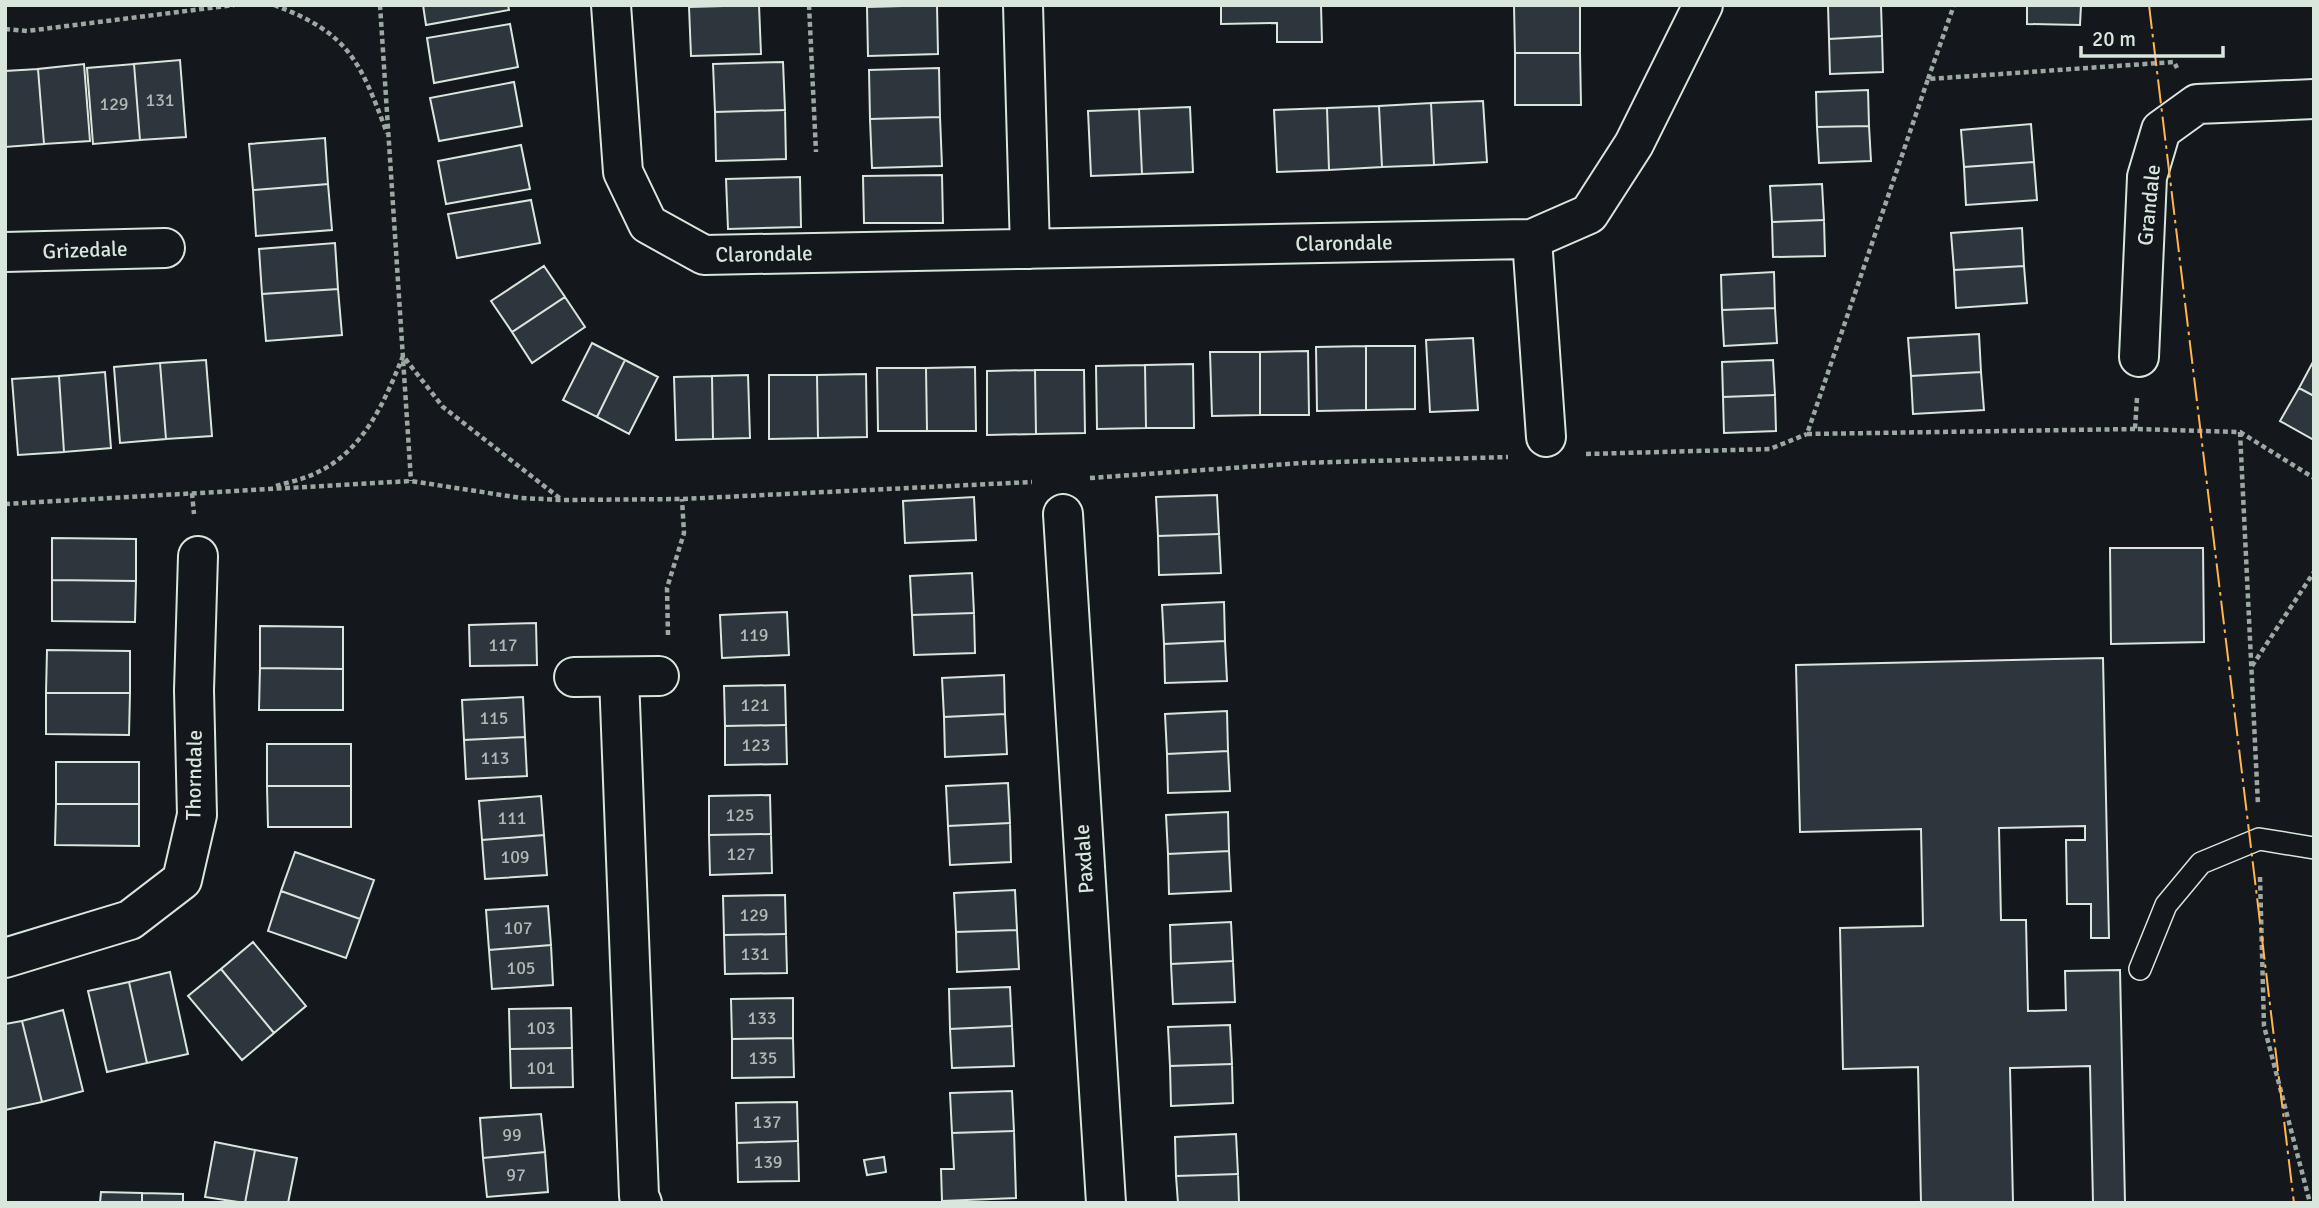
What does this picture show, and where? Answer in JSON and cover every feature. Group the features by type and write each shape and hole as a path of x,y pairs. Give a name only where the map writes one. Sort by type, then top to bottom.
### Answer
{"street":[{"name":"Clarondale","path":"611,5 623,172 648,224 704,256 1532,240 1589,214 1634,144 1703,5"},
{"path":"1023,5 1030,249"},
{"path":"2197,104 2314,99"},
{"name":"Grandale","path":"2139,358 2147,177 2161,130 2197,104"},
{"path":"1532,240 1548,449"},
{"name":"Grizedale","path":"5,253 164,248"},
{"name":"Paxdale","path":"1063,514 1106,1203"},
{"name":"Thorndale","path":"5,958 130,920 182,880 197,815 194,690 198,556"},
{"path":"574,677 659,676"},
{"path":"619,677 639,1196 642,1203"}],"lane":[{"path":"2140,969 2165,905 2201,863 2259,839 2314,848"}],"path":[{"path":"5,29 27,32 234,5"},
{"path":"274,5 312,19 347,49 367,80 389,137"},
{"path":"380,5 411,481"},
{"path":"809,5 816,152"},
{"path":"1807,434 1954,5"},
{"path":"1927,79 2174,62 2197,104"},
{"path":"268,489 317,473 349,452 384,402 403,356"},
{"path":"403,356 443,407 496,452 563,500"},
{"path":"2135,429 2139,358"},
{"path":"1088,478 1548,449 1770,449 1807,434 2135,429 2240,432 2314,478"},
{"path":"2240,432 2259,839 2264,1026 2310,1203"},
{"path":"5,504 411,481 520,498 563,500 682,499 1034,482"},
{"path":"659,676 669,653 667,588 684,533 682,499"},
{"path":"2251,667 2314,572"}],"building":[{"path":"423,5 508,5 509,10 426,25"},
{"path":"759,5 761,54 691,56 689,7"},
{"path":"937,5 938,54 868,56 867,7"},
{"path":"1221,5 1321,5 1322,42 1277,42 1277,23 1221,24"},
{"path":"1514,5 1580,5 1580,53 1515,53"},
{"path":"1828,5 1881,5 1882,36 1829,39"},
{"path":"2027,5 2081,5 2080,25 2027,24"},
{"path":"510,24 518,67 434,83 427,38"},
{"path":"1882,36 1883,72 1830,74 1829,39"},
{"path":"1515,53 1580,53 1581,105 1515,105"},
{"path":"180,60 186,137 140,140 134,64"},
{"path":"783,62 785,110 715,112 713,64"},
{"path":"84,64 90,141 44,144 38,69"},
{"path":"134,64 140,140 93,144 87,68"},
{"path":"939,68 940,117 870,119 869,70"},
{"path":"38,69 44,144 5,147 5,71"},
{"path":"514,82 522,126 439,141 430,98"},
{"path":"1868,90 1869,126 1817,127 1816,92"},
{"path":"1483,101 1487,162 1434,165 1431,103"},
{"path":"1431,103 1434,165 1382,167 1379,106"},
{"path":"1379,106 1382,167 1329,170 1327,108"},
{"path":"1190,107 1193,172 1142,174 1139,109"},
{"path":"1327,108 1329,170 1277,172 1274,110"},
{"path":"1139,109 1142,174 1091,176 1088,111"},
{"path":"785,110 786,159 716,161 715,112"},
{"path":"940,117 942,166 872,168 870,119"},
{"path":"2031,124 2034,162 1964,167 1961,130"},
{"path":"1869,126 1871,161 1819,163 1817,127"},
{"path":"325,138 328,184 253,190 249,144"},
{"path":"521,145 530,189 446,204 438,161"},
{"path":"2034,162 2037,200 1966,205 1964,167"},
{"path":"942,175 943,223 864,223 863,176"},
{"path":"800,177 801,227 728,229 726,179"},
{"path":"328,184 332,230 256,236 253,190"},
{"path":"1822,184 1824,220 1772,222 1770,186"},
{"path":"531,200 540,243 457,258 448,214"},
{"path":"1824,220 1825,256 1773,257 1772,222"},
{"path":"2022,228 2024,266 1954,270 1951,233"},
{"path":"335,243 338,289 262,294 259,249"},
{"path":"544,266 565,297 512,332 491,301"},
{"path":"2024,266 2027,303 1956,308 1954,270"},
{"path":"1774,272 1775,308 1722,310 1721,275"},
{"path":"338,289 342,335 266,341 262,294"},
{"path":"565,297 585,327 532,363 512,332"},
{"path":"1775,308 1777,343 1724,346 1722,310"},
{"path":"1979,334 1981,372 1911,376 1908,338"},
{"path":"1473,338 1478,410 1430,412 1426,340"},
{"path":"592,343 625,360 597,417 563,400"},
{"path":"1366,346 1366,410 1317,411 1316,347"},
{"path":"1366,346 1415,346 1415,409 1366,410"},
{"path":"1308,351 1309,415 1260,415 1260,352"},
{"path":"1210,352 1260,352 1260,415 1212,416"},
{"path":"206,360 212,436 166,439 160,363"},
{"path":"625,360 658,377 629,434 597,417"},
{"path":"1773,360 1775,395 1723,397 1722,362"},
{"path":"2314,360 2314,396 2299,388"},
{"path":"160,363 166,439 120,443 114,367"},
{"path":"1193,364 1194,428 1146,428 1145,365"},
{"path":"1145,365 1146,428 1097,429 1096,366"},
{"path":"975,367 976,431 927,431 926,368"},
{"path":"877,368 926,368 927,431 878,431"},
{"path":"1035,370 1036,434 987,435 987,371"},
{"path":"1035,370 1084,370 1085,433 1036,434"},
{"path":"105,372 111,448 64,452 59,376"},
{"path":"1981,372 1984,410 1913,414 1911,376"},
{"path":"866,374 867,437 818,438 817,375"},
{"path":"748,375 750,438 713,439 712,376"},
{"path":"769,375 817,375 818,438 769,439"},
{"path":"59,376 64,452 18,455 12,379"},
{"path":"712,376 713,439 676,440 674,377"},
{"path":"2299,388 2314,396 2314,440 2280,421"},
{"path":"1775,395 1776,431 1724,433 1723,397"},
{"path":"1217,495 1219,534 1158,536 1156,497"},
{"path":"974,497 976,540 905,543 903,501"},
{"path":"1219,534 1221,573 1159,575 1158,536"},
{"path":"52,538 136,539 136,581 52,580"},
{"path":"2110,548 2203,548 2204,642 2111,644"},
{"path":"972,573 974,613 912,615 910,576"},
{"path":"52,580 136,581 135,622 52,621"},
{"path":"1224,602 1225,641 1164,644 1162,605"},
{"path":"787,612 789,655 722,658 720,615"},
{"path":"974,613 975,653 914,655 912,615"},
{"path":"536,623 537,665 470,666 469,625"},
{"path":"260,626 343,627 343,669 260,668"},
{"path":"1225,641 1227,681 1165,683 1164,644"},
{"path":"47,650 130,651 130,693 46,693"},
{"path":"2103,658 2109,938 2091,938 2091,904 2067,904 2066,840 2085,840 2085,826 1999,828 2001,920 2026,920 2028,1011 2066,1010 2065,971 2120,970 2125,1203 2093,1203 2090,1066 2010,1068 2013,1203 1921,1203 1918,1067 1843,1069 1840,928 1923,926 1921,829 1800,832 1796,665"},
{"path":"260,668 343,669 343,710 259,710"},
{"path":"1004,675 1005,714 944,717 942,678"},
{"path":"785,685 786,725 725,726 724,686"},
{"path":"46,693 130,693 129,735 46,734"},
{"path":"523,697 525,737 464,740 462,700"},
{"path":"1227,711 1228,751 1167,754 1165,714"},
{"path":"1005,714 1007,754 945,757 944,717"},
{"path":"786,725 787,764 725,765 725,726"},
{"path":"525,737 527,776 466,779 464,740"},
{"path":"267,744 351,744 351,786 267,786"},
{"path":"1228,751 1230,791 1168,793 1167,754"},
{"path":"56,762 139,762 139,804 56,804"},
{"path":"1008,783 1010,823 948,826 946,786"},
{"path":"267,786 351,786 351,827 268,827"},
{"path":"770,795 771,834 709,835 709,796"},
{"path":"541,796 544,835 482,840 479,801"},
{"path":"56,804 139,804 139,846 55,845"},
{"path":"1228,812 1229,851 1168,854 1166,815"},
{"path":"1010,823 1011,862 950,865 948,826"},
{"path":"771,834 772,873 710,875 709,835"},
{"path":"544,835 547,875 485,879 482,840"},
{"path":"1229,851 1231,891 1169,894 1168,854"},
{"path":"295,852 374,880 360,919 281,891"},
{"path":"1015,890 1017,930 956,932 954,893"},
{"path":"281,891 360,919 346,958 268,931"},
{"path":"785,895 786,934 724,935 723,896"},
{"path":"548,906 551,945 489,950 486,910"},
{"path":"1231,922 1233,961 1171,964 1170,925"},
{"path":"1017,930 1019,969 957,972 956,932"},
{"path":"786,934 787,973 725,974 724,935"},
{"path":"253,942 306,1006 274,1033 221,969"},
{"path":"551,945 553,985 492,989 489,950"},
{"path":"1233,961 1235,1002 1173,1004 1171,964"},
{"path":"221,969 274,1033 242,1060 188,996"},
{"path":"170,972 188,1054 147,1063 129,982"},
{"path":"129,982 147,1063 107,1072 88,991"},
{"path":"1010,987 1012,1026 950,1029 949,989"},
{"path":"793,998 793,1038 732,1039 731,999"},
{"path":"571,1008 572,1048 510,1049 509,1009"},
{"path":"63,1010 83,1091 42,1102 22,1021"},
{"path":"22,1021 42,1102 5,1110 5,1024"},
{"path":"1230,1025 1232,1064 1170,1066 1168,1027"},
{"path":"1012,1026 1014,1066 952,1068 950,1029"},
{"path":"793,1038 794,1077 732,1078 732,1039"},
{"path":"572,1048 573,1087 511,1088 510,1049"},
{"path":"1232,1064 1233,1103 1171,1106 1170,1066"},
{"path":"1012,1091 1014,1131 952,1133 950,1093"},
{"path":"797,1102 798,1141 737,1143 736,1103"},
{"path":"541,1114 545,1152 483,1158 480,1118"},
{"path":"1014,1131 1016,1198 942,1201 941,1169 954,1169 952,1133"},
{"path":"1236,1134 1238,1174 1176,1176 1175,1137"},
{"path":"798,1141 799,1181 738,1182 737,1143"},
{"path":"215,1142 255,1150 245,1203 205,1197"},
{"path":"255,1150 297,1158 288,1203 245,1203"},
{"path":"545,1152 548,1192 487,1197 483,1158"},
{"path":"884,1157 886,1172 867,1175 864,1160"},
{"path":"1238,1174 1239,1203 1178,1203 1176,1176"},
{"path":"101,1192 142,1193 142,1203 100,1203"},
{"path":"142,1193 183,1194 183,1203 142,1203"}],"power":[{"path":"2149,5 2294,1203"}]}
